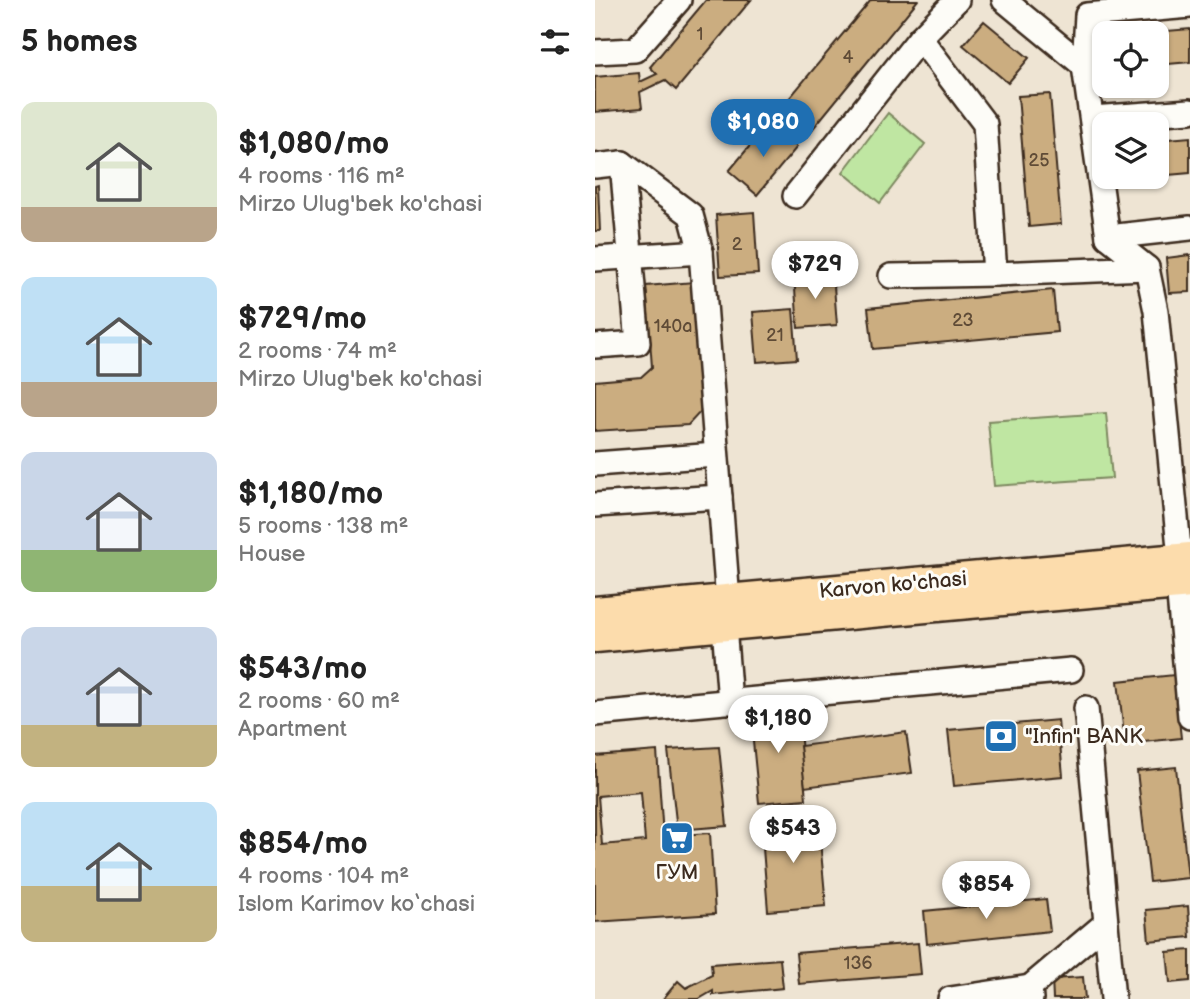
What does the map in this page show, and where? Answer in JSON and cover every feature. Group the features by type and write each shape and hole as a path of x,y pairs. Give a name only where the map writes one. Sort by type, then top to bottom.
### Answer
{"main road":[{"name":"Karvon ko'chasi","path":"595,612 726,613 1185,571"},
{"path":"595,637 726,613"}],"street":[{"path":"595,52 635,50 679,0"},
{"path":"795,196 920,38 957,0"},
{"path":"1004,0 1084,66"},
{"path":"1092,118 1084,66 1087,15 1190,6"},
{"path":"920,38 985,124 995,274"},
{"path":"1169,112 1190,111"},
{"path":"595,166 622,163 691,215 701,251 720,497 730,702"},
{"path":"595,346 638,343 622,163"},
{"path":"1102,189 1108,237 1147,268 1156,311 1185,571 1190,717"},
{"path":"1108,237 1190,228"},
{"path":"595,259 701,251"},
{"path":"891,276 1147,268"},
{"path":"595,464 716,455"},
{"path":"595,505 720,497"},
{"path":"595,714 1071,670"},
{"path":"1086,708 1113,999"},
{"path":"950,999 1030,993 1106,923"}],"green space":[{"path":"888,113 925,144 880,203 843,172"},
{"path":"1106,413 1112,478 994,486 988,421"}],"building":[{"path":"706,0 751,0 676,90 665,80 640,92 642,108 595,112 595,77 639,73 640,82 657,74 650,67"},
{"path":"871,0 918,0 806,137 777,113"},
{"path":"984,21 1029,58 1008,83 963,45"},
{"path":"1190,29 1190,62 1169,64 1169,31"},
{"path":"1050,94 1061,224 1029,227 1018,96"},
{"path":"768,124 797,147 757,195 729,171"},
{"path":"1190,137 1190,173 1169,175 1169,139"},
{"path":"598,185 600,231 595,231 595,186"},
{"path":"754,212 758,274 720,276 716,215"},
{"path":"1190,255 1190,292 1169,293 1166,258"},
{"path":"833,273 837,325 798,328 794,276"},
{"path":"694,282 703,409 688,425 595,431 595,381 641,377 652,367 646,286"},
{"path":"1053,290 1057,332 873,349 868,308"},
{"path":"793,309 797,359 757,362 753,312"},
{"path":"1174,675 1181,738 1125,744 1118,681"},
{"path":"798,707 806,799 759,803 750,711"},
{"path":"1058,720 1063,776 954,786 948,730"},
{"path":"906,732 912,773 805,787 800,746"},
{"path":"719,747 727,826 677,830 668,750"},
{"name":"ГУМ","path":"657,751 663,836 710,833 715,914 595,922 595,756","holes":["641,792 645,841 602,845 598,796"]},
{"path":"1176,767 1188,878 1150,882 1137,771"},
{"path":"818,818 826,906 768,911 761,823"},
{"path":"1046,899 1050,931 927,944 924,911"},
{"path":"1188,906 1190,937 1149,941 1146,910"},
{"path":"918,943 921,974 799,984 796,953"},
{"path":"1190,950 1190,981 1170,983 1167,952"},
{"path":"780,959 783,988 713,995 713,991 699,999 663,999 678,981 686,988 712,975 711,964"},
{"path":"1083,977 1085,999 1053,999 1052,979"}],"place":[{"name":"\"Infin\" BANK","path":"1001,736"},
{"name":"ГУМ","path":"677,838"}]}
